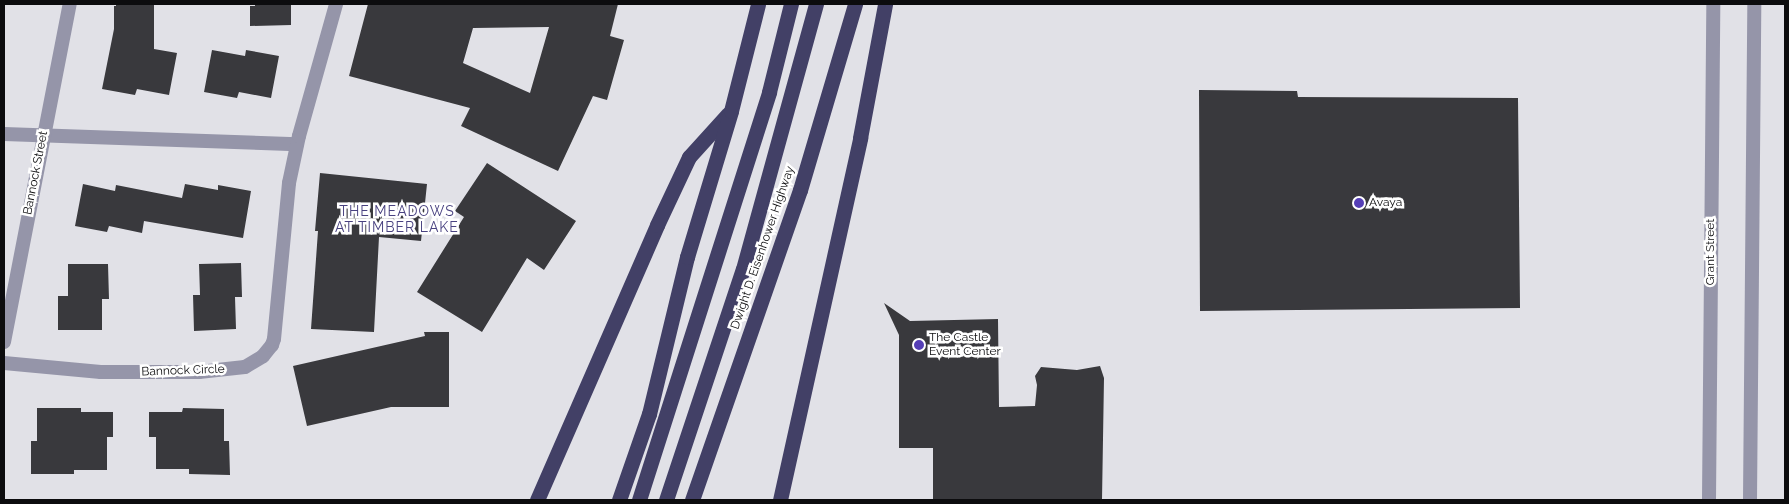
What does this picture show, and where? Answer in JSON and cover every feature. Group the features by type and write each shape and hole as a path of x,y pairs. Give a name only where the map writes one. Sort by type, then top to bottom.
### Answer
{"highway":[{"path":"619,500 650,414 687,257 730,111 758,4"},
{"path":"639,500 769,92 791,4"},
{"path":"666,500 743,269 816,4"},
{"name":"Dwight D. Eisenhower Highway","path":"692,500 800,190 855,4"},
{"path":"780,500 860,138 885,4"},
{"path":"537,500 657,225 689,157 730,111"}],"street":[{"name":"Bannock Street","path":"4,342 43,134 70,4"},
{"name":"Bannock Circle","path":"4,363 101,372 200,372 245,367 263,356 272,346 274,339 289,183 336,4"},
{"name":"Grant Street","path":"1709,500 1713,4"},
{"path":"1750,500 1754,4"},
{"path":"4,134 298,144"}],"building":[{"path":"116,4 154,4 154,49 177,53 169,95 137,89 135,95 102,89 114,29 114,6"},
{"path":"255,4 291,4 291,25 250,26 250,6 255,6"},
{"path":"368,4 618,4 610,36 624,40 607,100 593,96 558,171 461,126 470,108 349,76","holes":["549,27 530,93 463,63 473,28"]},
{"path":"212,50 245,56 246,50 279,56 271,98 239,92 237,98 204,92"},
{"name":"Avaya","path":"1199,90 1297,91 1298,97 1518,98 1520,308 1200,311"},
{"path":"487,163 576,221 544,270 527,258 482,332 417,292 464,217 455,211"},
{"path":"320,173 427,184 421,241 379,237 374,332 311,329 318,231 315,231"},
{"path":"83,184 115,191 116,185 182,198 185,184 218,190 218,185 251,191 243,238 144,221 142,233 109,226 107,232 75,226"},
{"path":"241,263 242,297 235,297 236,329 194,331 193,295 200,295 199,264"},
{"path":"68,264 108,264 109,299 102,299 102,330 58,330 58,296 68,296"},
{"path":"884,303 910,321 998,319 999,407 1035,406 1037,385 1035,376 1041,367 1077,370 1100,366 1104,378 1102,500 933,500 933,448 899,448 899,335"},
{"path":"424,332 449,332 449,407 391,407 307,426 293,366 425,336"},
{"path":"37,408 81,408 81,412 113,412 113,437 107,437 107,470 74,470 74,474 31,474 31,441 37,441"},
{"path":"183,408 224,409 224,441 229,441 230,475 189,474 189,469 156,469 156,437 149,437 149,412 182,412"}],"place":[{"name":"Avaya","path":"1359,203"},
{"name":"The Castle Event Center","path":"919,345"}],"district":[{"name":"THE MEADOWS AT TIMBER LAKE","path":"397,220"}]}
